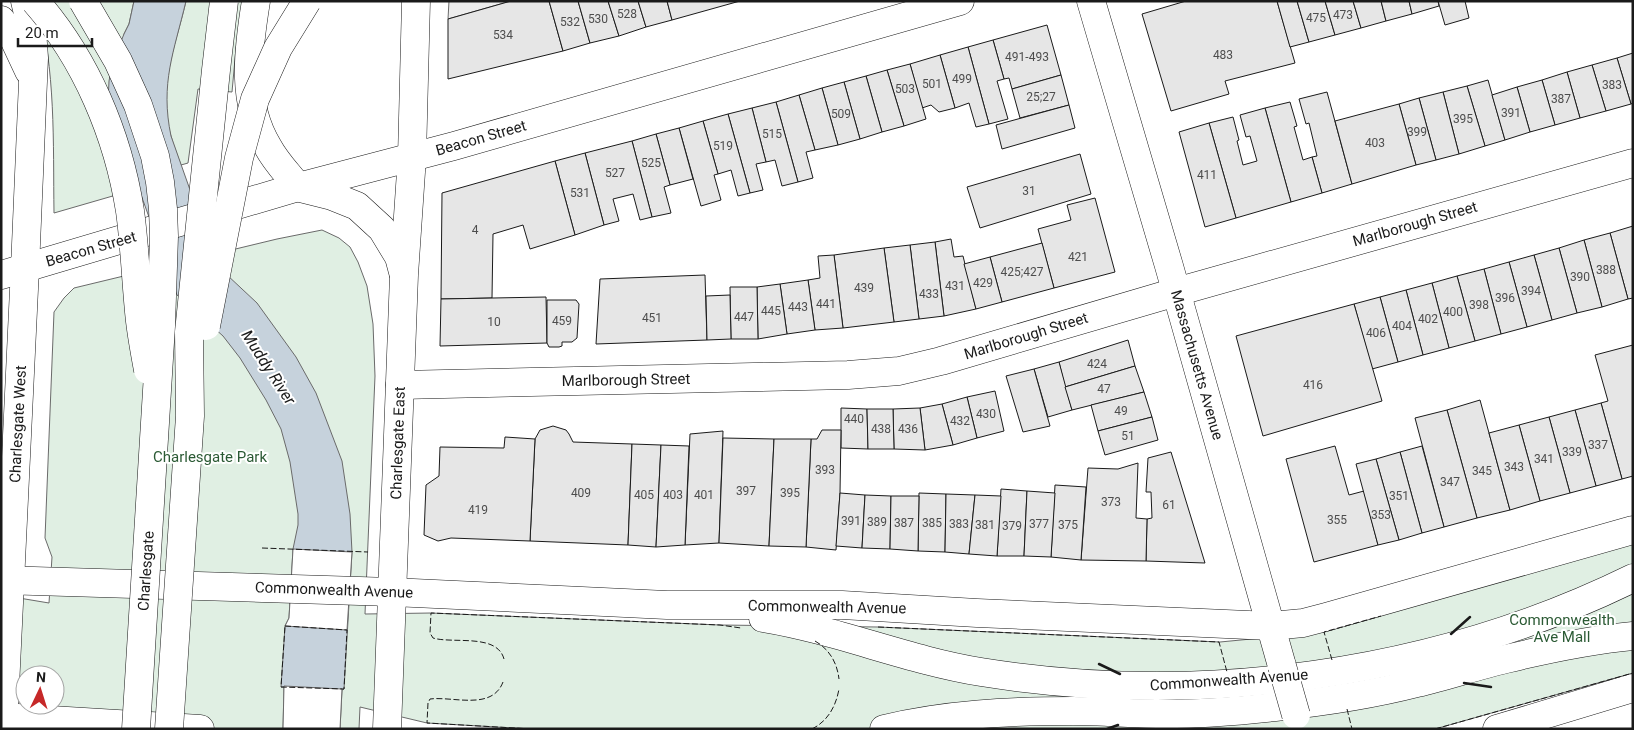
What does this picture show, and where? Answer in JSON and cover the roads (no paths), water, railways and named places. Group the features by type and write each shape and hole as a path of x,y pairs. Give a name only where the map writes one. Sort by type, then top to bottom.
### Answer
{"main road":[{"name":"Charlesgate West","path":"2,721 13,272 34,58 32,30 25,1"},
{"path":"35,1 62,37 86,75 101,108 117,156 130,213 140,324 156,414"},
{"path":"82,1 118,61 132,90 147,131 159,176 164,209 164,236 156,414"},
{"path":"169,729 190,416 189,332 224,1"},
{"path":"256,1 248,62 249,91 256,119 267,145 298,187 332,196 357,206 387,237 399,257 404,275"},
{"path":"190,416 214,281 245,133 255,99 273,58 307,1"},
{"name":"Charlesgate East","path":"387,729 404,275 412,157 416,1"},
{"name":"Beacon Street","path":"13,272 298,187 412,157 960,1"},
{"name":"Massachusetts Avenue","path":"1091,1 1298,722"},
{"path":"1,20 14,39 32,78"},
{"name":"Marlborough Street","path":"400,385 848,375 899,371 941,361 1633,162"},
{"name":"Charlesgate","path":"136,729 156,414"},
{"name":"Commonwealth Avenue","path":"6,580 392,592 668,605 850,606 1271,626 1326,617 1633,530"},
{"name":"Commonwealth Avenue","path":"668,605 788,622 915,658 981,672 1047,681 1091,684 1136,686 1196,685 1254,681 1338,671 1379,664 1446,648 1488,636 1544,616 1633,578"},
{"name":"Commonwealth Avenue","path":"884,729 936,719 981,714 1059,711 1164,714 1205,713 1311,703 1409,685 1550,649 1633,636"},
{"path":"1497,729 1633,688"},
{"path":"2,721 200,729"}],"water":[{"name":"Muddy River","path":"134,1 186,1 173,52 168,83 167,100 171,136 213,255 226,274 257,303 296,357 316,393 342,461 350,514 352,552 340,729 283,729 284,687 281,687 285,626 289,618 293,549 298,525 290,462 281,429 266,400 240,358 223,336 177,295 108,103 109,81 113,61 129,24"}],"park label":[{"name":"Charlesgate Park","path":"210,457"},
{"name":"Commonwealth Ave Mall","path":"1562,628"}]}
